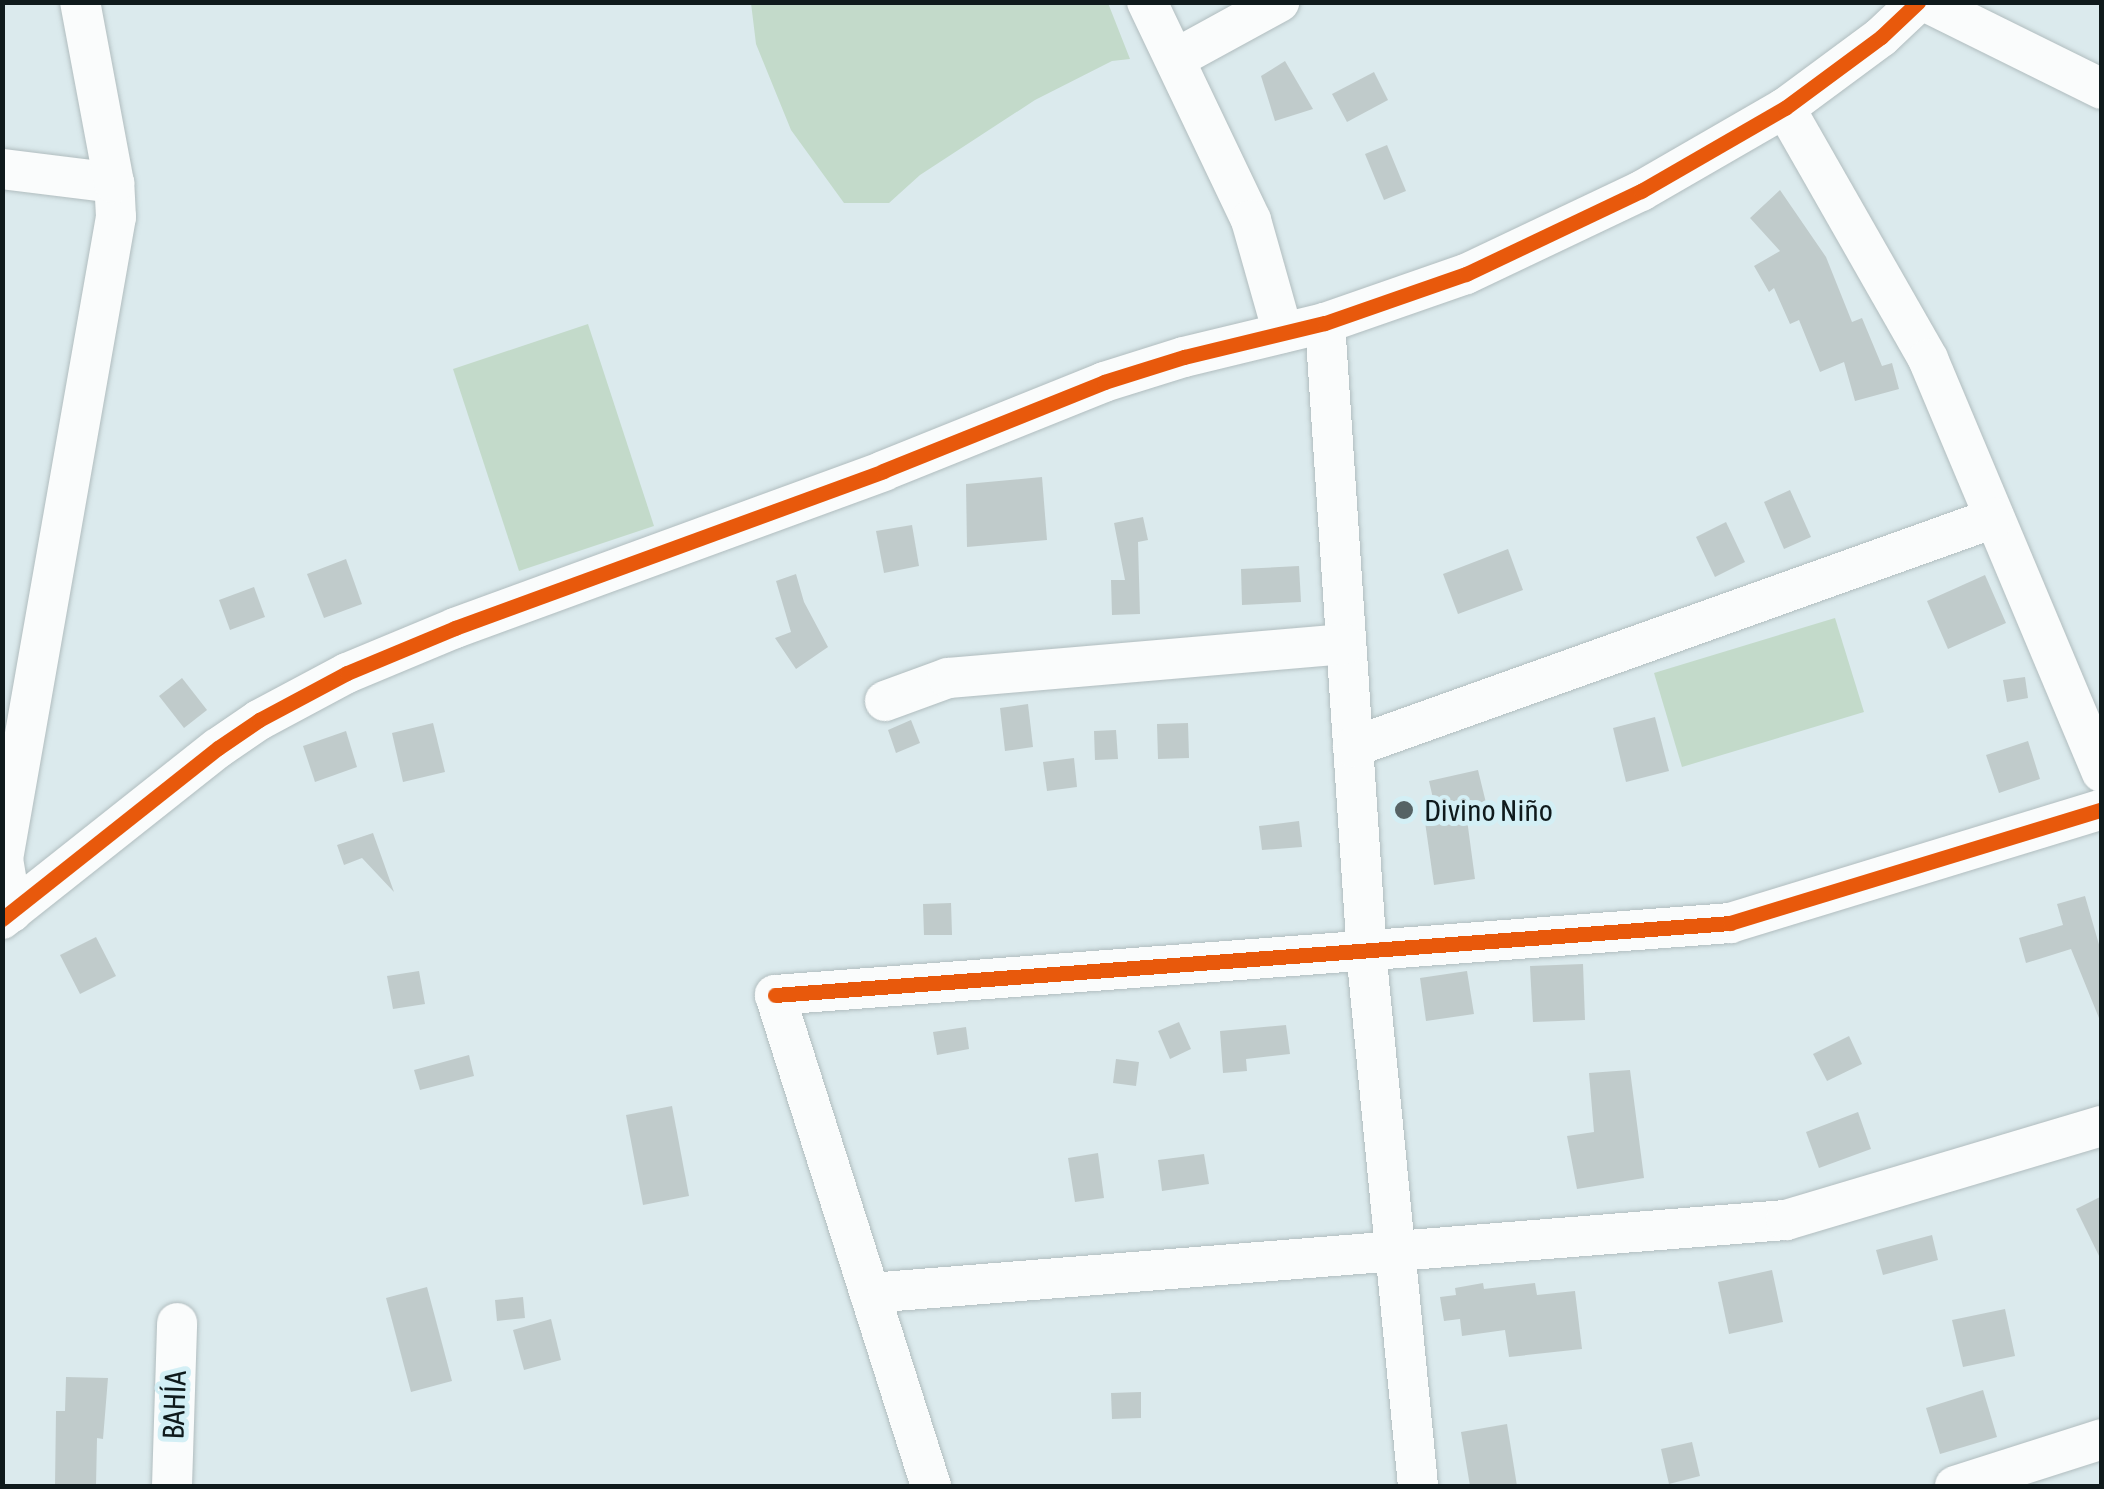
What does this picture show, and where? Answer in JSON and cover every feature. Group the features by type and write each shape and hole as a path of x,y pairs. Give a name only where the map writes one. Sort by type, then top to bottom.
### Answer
{"street":[{"path":"7,916 3,859 112,240 114,183 80,2"},
{"path":"1146,2 1251,220 1283,334"},
{"path":"1175,59 1279,2"},
{"path":"7,916 218,748 259,720 348,674 473,622 883,471 1104,382 1325,323 1466,274 1570,227 1785,108 1922,2 2102,89"},
{"path":"1785,108 1928,360 2102,772"},
{"path":"2,169 114,183"},
{"path":"1325,323 1366,950 1418,1486"},
{"path":"1353,747 1994,518"},
{"path":"884,701 948,678 1346,644"},
{"path":"932,1486 776,995 1730,923 2102,809"},
{"path":"870,1293 1786,1220 2102,1126"},
{"name":"BAHÍA","path":"172,1486 177,1324"},
{"path":"1954,1486 2102,1439"}],"green space":[{"path":"751,3 1108,3 1130,59 1112,61 1035,100 920,175 889,203 844,203 791,130 756,44"},
{"path":"588,324 654,526 519,571 453,369"},
{"path":"1835,618 1864,712 1682,767 1654,673"}],"building":[{"path":"1285,61 1313,109 1275,121 1261,76"},
{"path":"1374,72 1388,100 1347,122 1332,94"},
{"path":"1387,145 1406,191 1384,200 1365,154"},
{"path":"1780,190 1826,257 1852,322 1862,318 1882,366 1892,363 1899,389 1855,401 1844,362 1820,372 1799,320 1790,324 1774,288 1769,292 1754,266 1780,251 1750,218"},
{"path":"1042,477 1047,540 967,547 966,484"},
{"path":"1790,490 1811,537 1784,549 1764,502"},
{"path":"1143,517 1148,540 1138,542 1140,614 1112,615 1111,580 1125,580 1114,523"},
{"path":"1726,522 1745,562 1715,577 1696,537"},
{"path":"912,525 919,566 884,573 876,531"},
{"path":"1508,549 1523,590 1458,614 1443,574"},
{"path":"346,559 362,604 324,618 307,574"},
{"path":"1299,566 1301,602 1242,605 1241,569"},
{"path":"796,574 804,602 828,647 796,669 775,638 791,632 776,581"},
{"path":"1985,575 2006,623 1948,649 1927,601"},
{"path":"254,587 265,617 230,630 219,600"},
{"path":"2025,677 2028,698 2007,702 2003,680"},
{"path":"182,678 207,710 184,728 159,696"},
{"path":"1028,704 1033,747 1005,751 1000,708"},
{"path":"1655,717 1669,771 1626,782 1613,728"},
{"path":"911,720 920,743 896,753 888,730"},
{"path":"433,723 445,772 403,782 392,733"},
{"path":"1188,723 1189,758 1158,759 1157,724"},
{"path":"1116,730 1118,759 1095,760 1094,731"},
{"path":"346,731 357,767 315,782 303,746"},
{"path":"2028,741 2040,779 1999,793 1986,755"},
{"path":"1074,758 1077,787 1047,791 1043,762"},
{"path":"1478,770 1487,807 1466,812 1475,879 1434,885 1425,822 1438,820 1429,781"},
{"path":"1299,821 1302,847 1262,850 1259,826"},
{"path":"373,833 394,892 362,858 344,865 337,845"},
{"path":"2085,896 2102,955 2101,1023 2071,949 2026,963 2019,938 2063,925 2057,904"},
{"path":"951,903 952,935 924,935 923,904"},
{"path":"96,937 116,976 80,994 60,955"},
{"path":"1583,964 1585,1020 1533,1022 1530,966"},
{"path":"419,971 425,1004 393,1009 387,976"},
{"path":"1467,971 1474,1014 1426,1021 1420,978"},
{"path":"1179,1022 1191,1049 1170,1059 1158,1031"},
{"path":"1286,1025 1290,1054 1246,1059 1247,1071 1223,1073 1220,1031"},
{"path":"966,1027 969,1049 937,1055 933,1032"},
{"path":"1849,1036 1862,1064 1827,1081 1813,1054"},
{"path":"469,1055 474,1076 420,1090 414,1070"},
{"path":"1116,1059 1139,1062 1136,1086 1113,1083"},
{"path":"1630,1070 1644,1178 1577,1189 1567,1136 1594,1132 1589,1073"},
{"path":"672,1106 689,1196 643,1205 626,1115"},
{"path":"1858,1112 1871,1149 1819,1168 1806,1132"},
{"path":"1098,1153 1104,1198 1075,1202 1068,1158"},
{"path":"1204,1154 1209,1184 1162,1191 1158,1160"},
{"path":"2102,1196 2102,1262 2076,1209"},
{"path":"1932,1235 1938,1260 1883,1275 1876,1250"},
{"path":"1772,1270 1783,1322 1729,1334 1718,1282"},
{"path":"1483,1283 1484,1289 1535,1283 1537,1295 1575,1291 1582,1349 1509,1357 1505,1330 1462,1336 1460,1319 1444,1321 1440,1297 1456,1295 1455,1288"},
{"path":"427,1287 452,1381 411,1392 386,1298"},
{"path":"523,1297 525,1318 497,1321 495,1300"},
{"path":"2005,1309 2015,1356 1963,1367 1952,1320"},
{"path":"551,1319 561,1360 524,1370 513,1330"},
{"path":"66,1377 108,1378 103,1439 97,1438 96,1486 55,1486 56,1411 65,1411"},
{"path":"1983,1390 1997,1437 1940,1454 1926,1408"},
{"path":"1141,1392 1141,1418 1112,1419 1111,1393"},
{"path":"1507,1424 1517,1486 1470,1486 1461,1432"},
{"path":"1692,1442 1700,1476 1669,1484 1661,1449"}],"cycle path":[{"path":"2,919 218,748 259,720 347,673 455,628 883,471 1104,382 1184,357 1325,323 1466,274 1641,191 1785,108 1881,37 1918,2"},
{"path":"775,995 1730,923 2102,809"}],"place":[{"name":"Divino Niño","path":"1404,810"}]}
